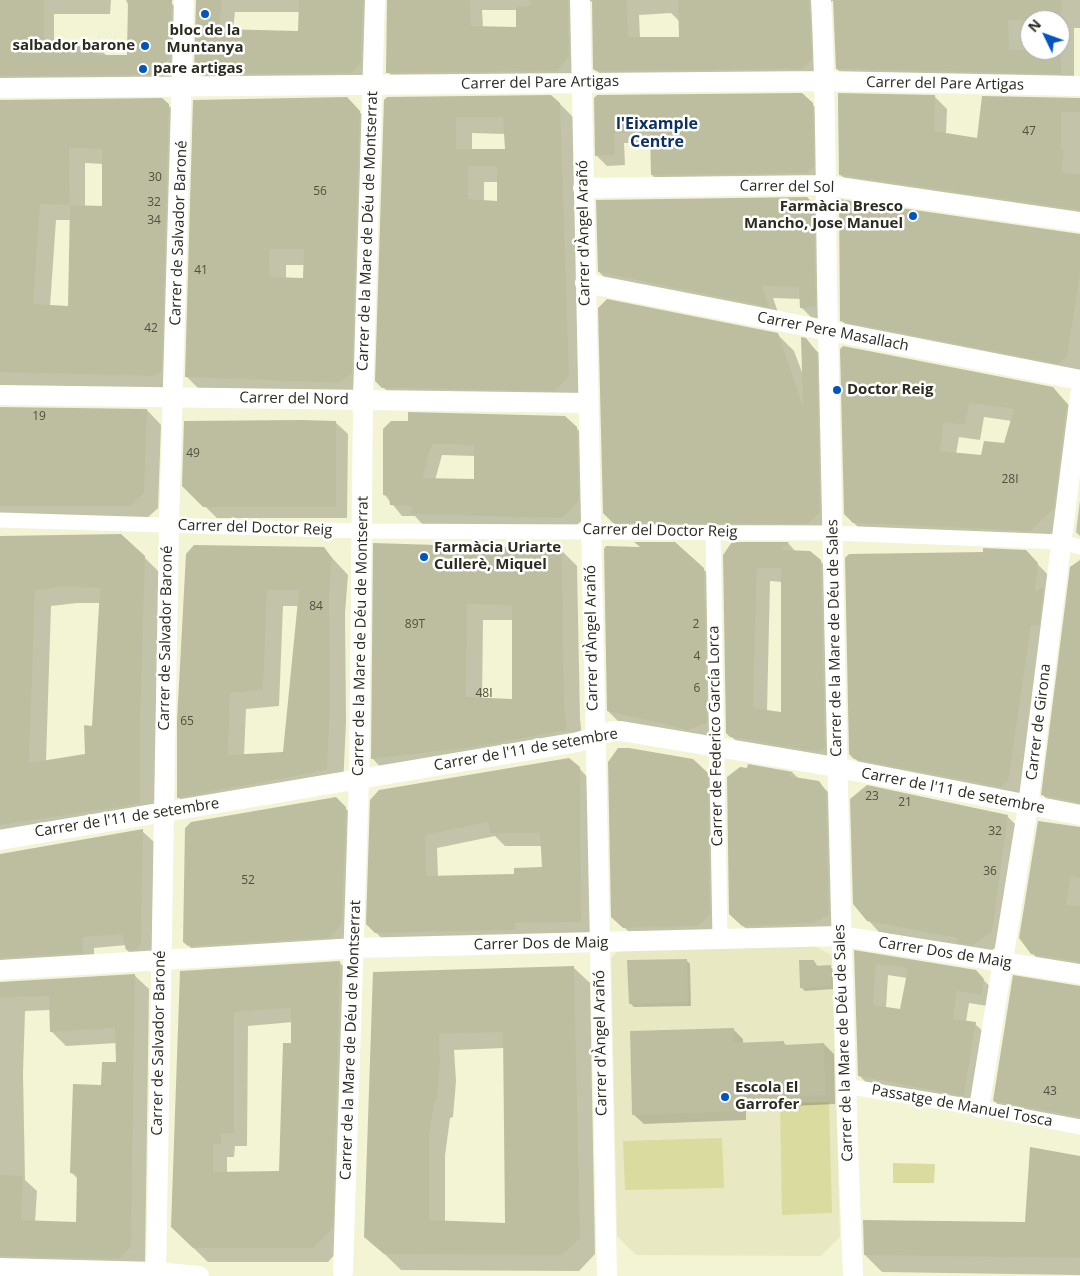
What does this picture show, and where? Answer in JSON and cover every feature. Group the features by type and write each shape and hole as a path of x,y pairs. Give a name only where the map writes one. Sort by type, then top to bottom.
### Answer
{"street":[{"name":"Carrer de Salvador Baroné","path":"156,1274 169,525 184,0"},
{"name":"Carrer de la Mare de Déu de Montserrat","path":"343,1274 355,948 359,779 363,399 375,0"},
{"name":"Carrer d'Àngel Arañó","path":"580,0 607,1276"},
{"name":"Carrer de la Mare de Déu de Sales","path":"821,0 826,81 825,185 840,936 852,1276"},
{"name":"Carrer del Pare Artigas","path":"0,88 826,81 1080,86"},
{"name":"Carrer del Sol","path":"583,188 825,185 1080,222"},
{"name":"Carrer Pere Masallach","path":"585,283 1080,380"},
{"name":"Carrer del Nord","path":"0,394 588,403"},
{"name":"Carrer de Girona","path":"979,1108 1071,544 1080,395"},
{"name":"Carrer del Doctor Reig","path":"0,520 361,531 590,530 833,533 1071,544"},
{"name":"Carrer de Federico García Lorca","path":"713,532 715,746 720,940"},
{"name":"Carrer de l'11 de setembre","path":"0,840 578,742 612,731 715,746 1080,815"},
{"name":"Carrer Dos de Maig","path":"0,970 355,948 840,936 1080,974"},
{"name":"Passatge de Manuel Tosca","path":"845,1086 1080,1127"},
{"path":"0,1268 199,1276"}],"shaded area":[{"name":"Escola El Garrofer","path":"813,945 832,955 840,1237 821,1256 636,1255 617,1236 611,958 619,950"},
{"path":"829,1102 832,1213 782,1215 780,1103"},
{"path":"722,1138 724,1188 625,1190 623,1141"},
{"path":"893,1163 935,1164 934,1183 893,1183"}],"building":[{"path":"0,0 44,0 44,41 72,41 72,46 97,45 97,55 127,55 128,0 172,0 171,56 154,75 0,76"},
{"path":"196,0 222,0 219,29 298,31 299,0 363,0 361,62 351,73 198,74 194,70"},
{"path":"387,0 470,0 471,26 516,27 516,7 530,6 530,0 568,0 569,56 557,71 386,73"},
{"path":"592,0 627,0 628,37 679,37 678,0 809,0 812,59 802,69 596,71 593,69"},
{"path":"833,0 1062,0 1062,10 1020,10 1020,20 1008,20 1009,50 1020,50 1020,60 1061,60 1061,74 836,69"},
{"path":"802,93 813,103 814,166 806,173 651,175 650,133 614,133 615,155 595,156 594,98 597,95"},
{"path":"838,93 935,95 934,131 977,138 982,96 1080,98 1080,112 1061,112 1061,150 1064,150 1061,173 1080,174 1080,210 839,175"},
{"path":"551,95 560,103 569,376 555,391 382,388 375,381 384,100 387,97","holes":["456,117 503,117 505,149 456,149","468,166 497,166 497,201 468,199"]},
{"path":"347,97 360,111 352,373 340,383 185,377 193,100","holes":["270,249 304,249 303,278 269,277"]},
{"path":"162,98 169,104 162,371 154,376 0,372 0,100","holes":["69,148 102,149 102,206 70,205","40,204 70,205 68,306 33,304"]},
{"path":"807,197 814,204 816,307 800,308 799,287 762,286 769,307 598,272 596,200"},
{"path":"839,199 1080,234 1080,274 1067,357 1058,364 840,321"},
{"path":"607,299 778,333 803,406 801,337 806,338 817,352 820,512 808,524 613,523 603,513 598,308"},
{"path":"843,346 1053,387 1067,404 1054,508 1031,531 853,523 844,514 840,349","holes":["969,403 1014,409 1004,443 984,441 981,455 940,451 944,422 965,425"]},
{"path":"0,407 147,409 144,493 130,506 0,506"},
{"path":"408,412 565,416 577,427 579,501 562,518 411,514 413,506 390,505 389,496 383,495 383,429 391,421 408,421","holes":["432,444 474,445 474,479 422,478"]},
{"path":"184,421 336,421 336,507 203,507 182,486"},
{"path":"121,534 145,556 140,728 140,804 0,825 0,536","holes":["60,587 100,588 92,726 84,725 85,754 29,763 35,590"]},
{"path":"634,542 675,542 704,568 707,723 688,730 607,711 604,549 606,546 640,547"},
{"path":"732,542 789,542 781,550 810,551 821,560 825,747 819,752 730,737 726,733 723,555","holes":["757,568 781,568 781,712 753,708"]},
{"path":"373,543 562,549 564,703 567,730 475,747 371,759","holes":["467,604 512,605 512,699 466,697"]},
{"path":"194,545 324,547 332,558 329,596 330,704 327,770 177,798 177,721 186,554","holes":["267,590 299,590 283,752 228,755 230,693 263,690"]},
{"path":"983,548 1026,550 1038,563 1035,592 1044,586 1039,626 1031,625 1008,782 1000,787 854,759 849,754 845,558 849,554 983,552"},
{"path":"1080,560 1080,803 1041,795 1070,567"},
{"path":"618,748 629,748 693,759 708,773 710,914 698,926 623,928 611,917 608,762"},
{"path":"569,758 580,767 581,922 515,923 516,930 375,933 366,924 370,800 379,790","holes":["488,822 490,833 540,833 542,867 514,868 514,874 426,876 425,835"]},
{"path":"748,764 793,772 788,776 819,781 826,791 829,915 813,923 742,926 729,914 727,777 740,767 747,768"},
{"path":"867,785 1008,815 992,932 973,945 957,943 958,938 867,921 853,904 850,799"},
{"path":"336,797 346,807 342,924 329,938 188,946 183,942 185,828 191,822"},
{"path":"1038,821 1080,827 1080,878 1071,876 1066,905 1080,906 1080,962 1031,954 1019,938"},
{"path":"143,829 141,943 136,950 126,950 122,934 83,937 83,953 0,958 0,854"},
{"path":"854,950 976,970 984,979 982,995 957,991 953,1019 976,1022 964,1096 858,1076","holes":["876,964 908,968 900,1009 873,1005"]},
{"path":"687,959 688,1002 629,1004 627,960"},
{"path":"799,960 814,960 814,966 831,965 831,986 800,988"},
{"path":"340,961 333,1228 313,1248 193,1248 171,1227 180,971","holes":["291,1008 291,1043 283,1043 279,1171 213,1172 213,1144 221,1144 221,1133 234,1133 234,1012"]},
{"path":"574,966 580,1238 562,1255 384,1254 364,1237 373,972","holes":["503,1032 505,1223 429,1220 429,1139 434,1102 437,1101 440,1064 439,1034"]},
{"path":"135,974 131,1247 119,1259 0,1256 0,1175 23,1176 21,1220 76,1222 77,1174 70,1173 73,1084 101,1085 102,1062 116,1062 115,1028 50,1032 49,996 0,997 0,982"},
{"path":"1013,975 1080,986 1080,1117 993,1101"},
{"path":"734,1028 734,1043 784,1041 784,1045 824,1043 825,1095 736,1099 736,1111 632,1115 630,1031"},
{"path":"1030,1147 1080,1156 1080,1258 864,1255 863,1220 1025,1222"}],"place":[{"name":"bloc de la Muntanya","path":"205,14"},
{"name":"salbador barone","path":"145,46"},
{"name":"pare artigas","path":"143,69"},
{"name":"Farmàcia Bresco Mancho, Jose Manuel","path":"913,216"},
{"name":"Doctor Reig","path":"837,390"},
{"name":"Farmàcia Uriarte Cullerè, Miquel","path":"424,557"},
{"name":"Escola El Garrofer","path":"725,1097"}],"district":[{"name":"l'Eixample Centre","path":"657,133"}]}
